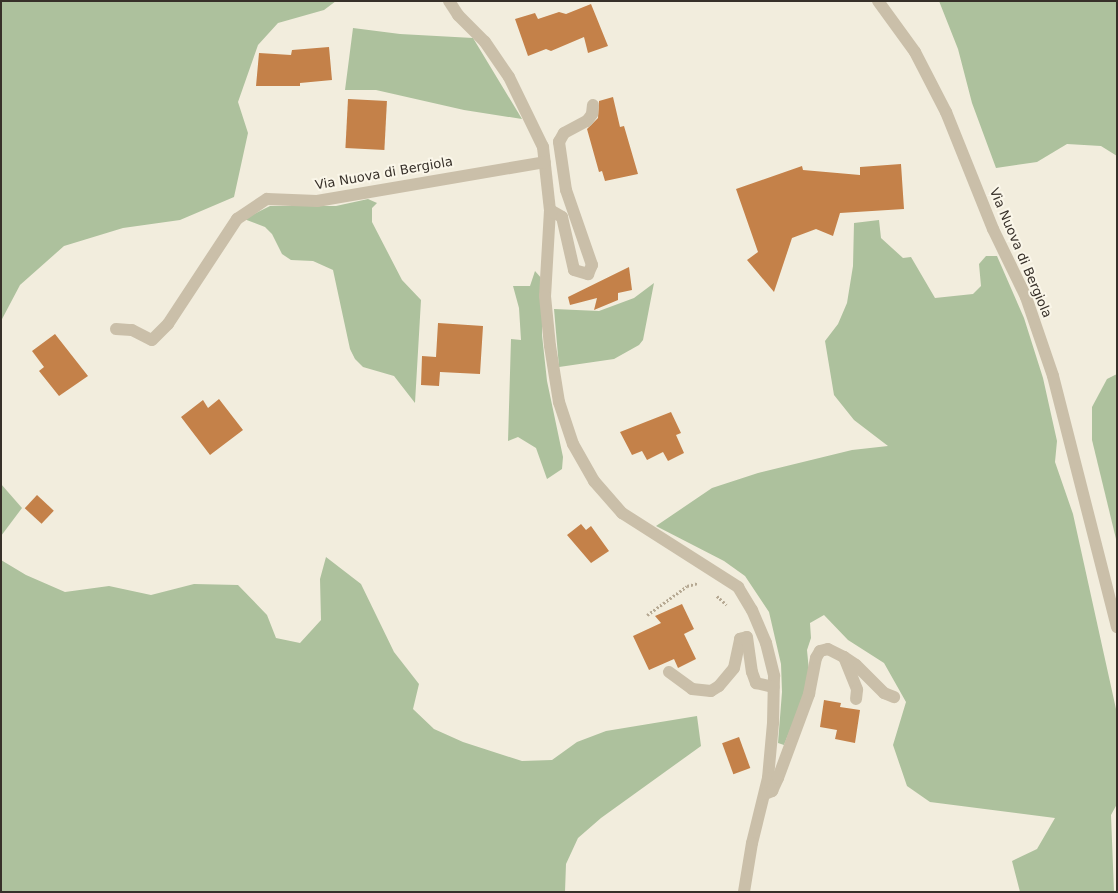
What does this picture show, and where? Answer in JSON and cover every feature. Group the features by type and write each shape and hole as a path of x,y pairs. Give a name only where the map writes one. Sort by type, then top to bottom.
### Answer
{"street":[{"path":"449,1 458,15 485,42 508,77 532,122 543,147 550,210 545,296 550,346 559,402 572,444 594,481 622,513 738,587 752,610 766,643 774,687 773,723 765,794 752,843 744,892"},
{"name":"Via Nuova di Bergiola","path":"878,1 915,52 946,112 993,228 1026,297 1053,376 1117,627"},
{"path":"550,210 562,217 574,270 588,274 592,265 566,190 559,142 564,133 587,121 592,114 593,105"},
{"name":"Via Nuova di Bergiola","path":"116,329 128,329 152,340 168,324 237,219 267,199 317,201 545,162"},
{"path":"669,672 692,689 711,691 719,686 734,668 740,639 747,637 752,672 756,683 774,687"},
{"path":"765,794 772,791 778,778 809,694 816,658 820,652 828,649 856,664 884,693 894,696"},
{"path":"844,657 857,690 856,699"}],"path":[{"path":"647,615 687,586 697,582 704,585"},
{"path":"715,595 731,609"}],"green space":[{"path":"1,1 336,1 324,10 278,23 258,45 238,102 248,133 234,197 180,220 123,228 64,246 20,285 1,321"},
{"path":"939,1 1117,1 1117,156 1101,146 1067,144 1037,162 996,168 972,103 958,49"},
{"path":"353,28 400,34 473,38 522,119 464,110 376,90 345,90"},
{"path":"368,199 377,203 372,208 372,222 402,280 421,300 415,403 394,376 363,367 355,359 350,349 333,270 313,261 291,260 282,254 272,234 265,227 244,219 270,206 336,206"},
{"path":"879,220 881,238 903,258 911,257 935,298 973,294 981,286 979,264 986,256 997,256 1024,318 1043,378 1057,441 1055,462 1073,514 1116,709 1117,804 1111,815 1114,892 1020,892 1012,861 1037,849 1055,818 930,802 907,786 893,745 906,702 884,663 848,640 824,615 810,623 811,638 807,650 809,671 802,700 784,745 778,743 782,692 781,664 769,612 745,576 724,561 656,526 712,488 758,473 852,450 888,446 854,420 834,395 825,341 838,324 847,303 853,266 854,223"},
{"path":"535,271 542,279 542,335 547,381 563,457 562,469 547,479 536,448 518,437 508,441 511,339 521,340 519,308 513,286 530,286"},
{"path":"654,283 643,340 639,345 614,359 559,367 554,309 599,311 634,298"},
{"path":"1117,374 1117,543 1092,440 1092,407 1107,379"},
{"path":"1,484 22,508 1,536"},
{"path":"326,557 361,584 394,652 419,684 413,709 434,729 463,742 522,761 552,760 577,742 606,731 697,716 701,746 601,818 578,838 566,864 565,892 1,892 1,560 26,575 65,592 109,586 151,595 194,584 238,585 267,615 276,638 300,643 321,620 320,579"}],"building":[{"path":"591,4 608,46 588,53 584,37 551,51 546,49 528,56 515,19 535,13 538,19 559,12 566,14"},
{"path":"329,47 332,80 300,83 300,86 256,86 259,53 291,55 292,50"},
{"path":"613,97 620,127 624,126 638,174 605,181 602,171 599,172 587,129 598,118 599,101"},
{"path":"348,99 387,101 384,150 345,148"},
{"path":"901,164 904,209 840,213 833,236 816,229 792,238 774,292 747,260 758,252 736,189 802,166 803,170 860,175 860,167"},
{"path":"629,267 632,290 618,293 618,300 594,310 597,298 570,305 568,297"},
{"path":"438,323 483,326 480,374 440,372 439,386 421,385 422,356 436,357"},
{"path":"55,334 88,376 59,396 39,371 44,367 32,351"},
{"path":"219,399 243,430 210,455 181,417 203,400 208,408"},
{"path":"671,412 681,433 676,435 684,453 668,461 663,452 647,460 642,451 632,455 620,432"},
{"path":"37,495 54,511 42,524 25,508"},
{"path":"581,524 586,530 591,526 609,551 591,563 567,535"},
{"path":"682,604 694,629 684,634 696,659 678,668 674,659 649,670 633,636 661,623 655,616"},
{"path":"824,700 841,703 840,707 860,710 855,743 835,739 837,730 820,727"},
{"path":"739,737 750,768 733,774 722,743"}]}
